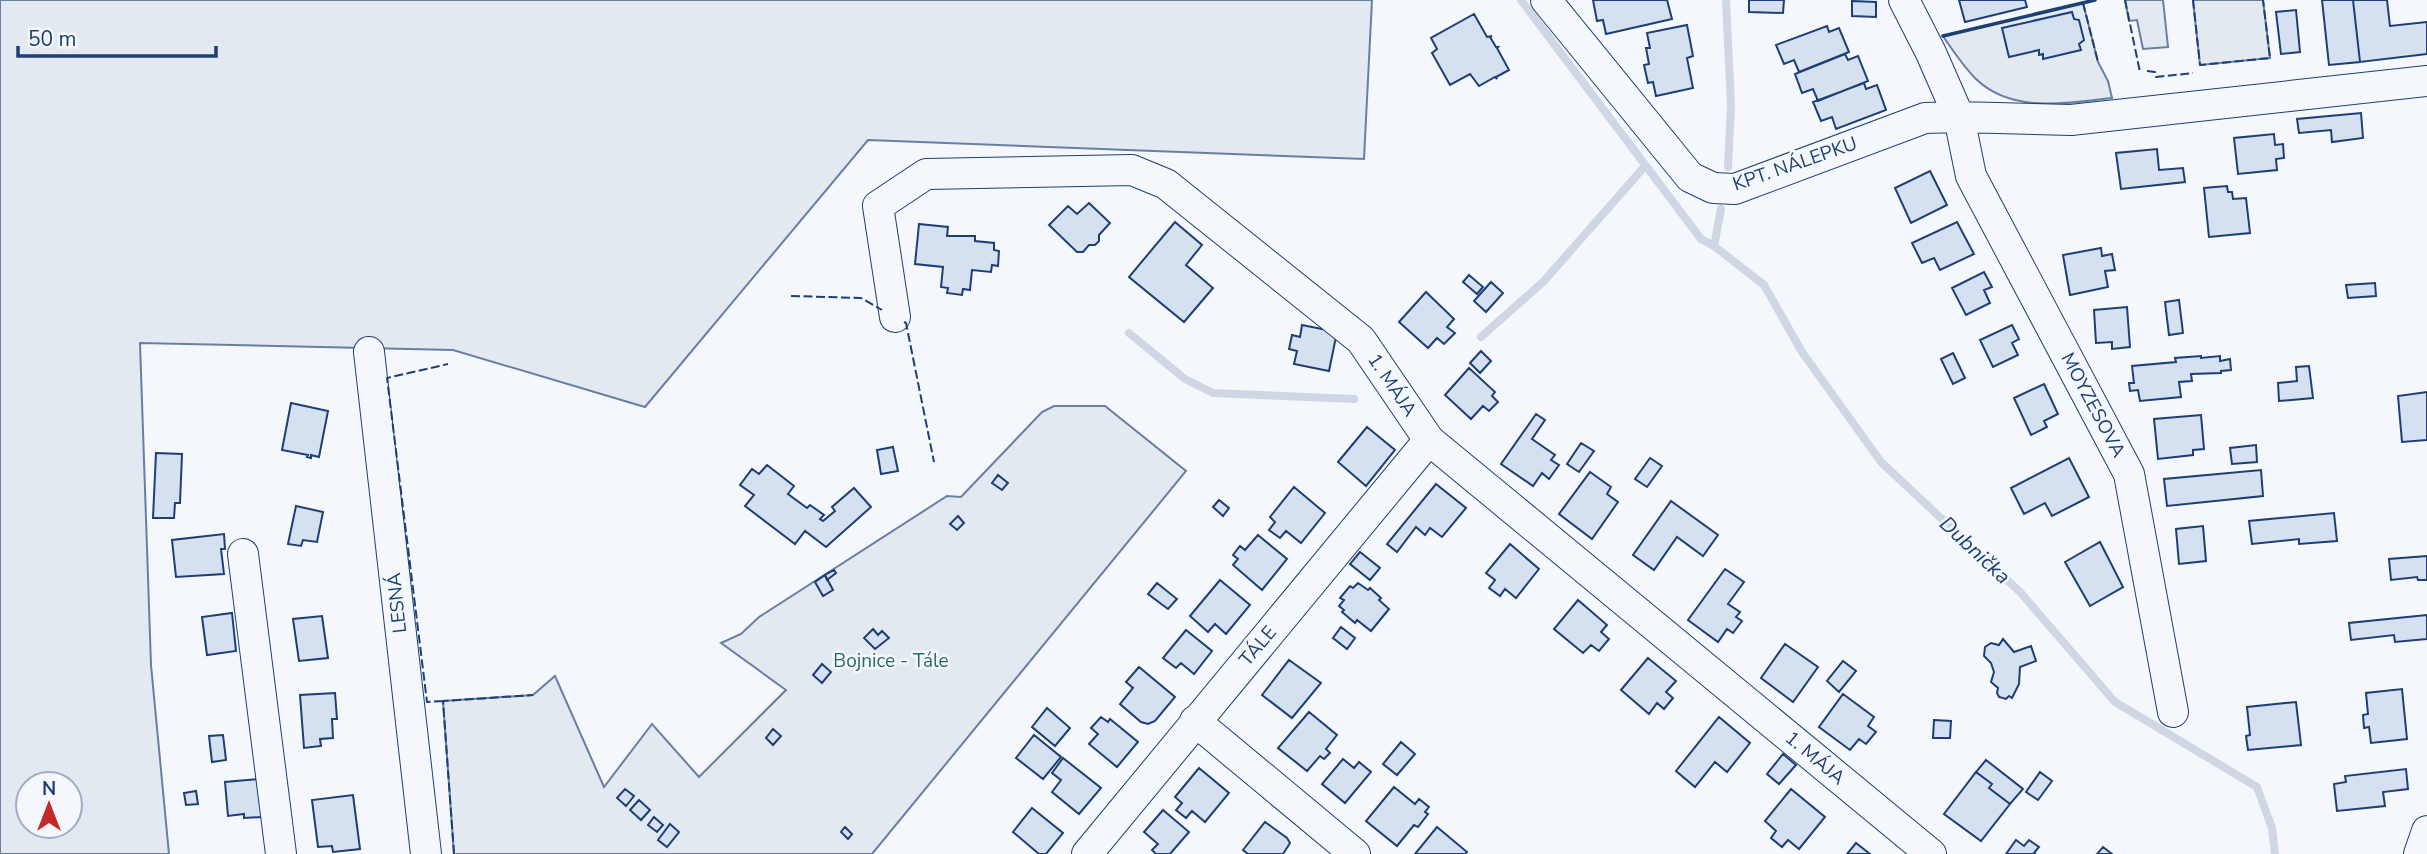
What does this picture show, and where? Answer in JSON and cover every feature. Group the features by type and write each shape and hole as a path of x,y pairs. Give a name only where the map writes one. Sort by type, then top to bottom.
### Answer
{"street":[{"name":"KPT. NÁLEPKU","path":"1546,0 1690,177 1713,188 1735,189 1925,118 1959,117"},
{"name":"MOYZESOVA","path":"1904,0 1959,117 1971,176 2129,474 2173,712"},
{"path":"1959,117 2071,120 2427,81"},
{"name":"1. MÁJA","path":"895,317 878,206 926,174 1132,170 1166,184 1361,340 1429,440 1931,854"},
{"name":"LESNÁ","path":"369,352 426,854"},
{"name":"TÁLE","path":"1087,854 1429,440"},
{"path":"243,554 281,854"},
{"path":"1195,721 1355,854"},
{"path":"2419,854 2427,831"}],"green space":[{"path":"0,0 1372,0 1364,159 868,140 645,407 453,350 140,343 151,665 169,854 0,854"},
{"path":"2125,0 2163,0 2168,47 2143,49 2137,20 2129,21"},
{"path":"2193,0 2263,0 2270,58 2200,65"},
{"path":"2083,3 2098,62 2108,81 2112,98 2041,104 2006,97 1990,90 1976,79 1943,36"},
{"name":"Bojnice - Tále","path":"1054,406 1105,406 1186,471 872,854 454,854 443,701 533,695 555,676 604,787 652,724 699,777 786,690 721,643 741,634 759,617 947,496 961,497 1042,412"}],"building":[{"path":"1593,0 1667,0 1672,19 1606,34 1603,20 1597,21"},
{"path":"1749,0 1784,0 1783,13 1749,12"},
{"path":"1959,0 2025,0 2027,7 1965,22"},
{"path":"2322,0 2353,0 2360,62 2329,65"},
{"path":"2353,0 2387,0 2390,26 2427,22 2427,54 2360,62"},
{"path":"1852,1 1876,2 1876,17 1852,16"},
{"path":"2296,10 2300,52 2281,54 2276,12"},
{"path":"2072,12 2074,19 2079,20 2084,40 2079,44 2081,50 2043,59 2039,50 2009,57 2002,28"},
{"path":"1474,14 1487,37 1492,36 1490,37 1509,70 1496,77 1497,79 1495,77 1479,86 1470,74 1450,85 1432,53 1437,49 1431,38"},
{"path":"1687,25 1693,56 1687,58 1693,88 1656,96 1653,82 1648,83 1644,65 1649,64 1647,33"},
{"path":"1827,26 1829,32 1839,28 1849,52 1799,72 1794,60 1784,64 1776,45"},
{"path":"1845,54 1848,60 1858,56 1868,81 1818,101 1813,89 1802,93 1795,74"},
{"path":"1864,83 1866,89 1877,85 1886,110 1836,129 1832,117 1821,121 1813,102"},
{"path":"2361,113 2363,138 2332,142 2331,130 2299,133 2297,119"},
{"path":"2274,134 2275,145 2283,144 2284,158 2276,159 2277,170 2238,174 2234,138"},
{"path":"2157,149 2159,170 2183,168 2185,182 2121,189 2116,153"},
{"path":"1930,171 1947,205 1911,223 1895,188"},
{"path":"2227,186 2233,199 2246,198 2250,233 2209,237 2204,188"},
{"path":"1089,203 1110,223 1099,235 1099,241 1095,245 1089,245 1083,252 1077,252 1049,225 1068,206 1077,214"},
{"path":"1175,222 1202,245 1186,265 1213,288 1184,322 1129,277"},
{"path":"1957,222 1974,254 1940,270 1934,258 1922,263 1912,243"},
{"path":"919,224 948,227 947,236 975,236 975,241 994,243 994,250 999,251 998,266 992,265 991,272 972,270 970,290 963,289 962,295 947,293 948,288 941,287 943,267 915,264"},
{"path":"2101,248 2102,256 2112,254 2115,270 2105,271 2108,287 2070,295 2063,255"},
{"path":"1984,272 1992,287 1984,290 1990,303 1966,315 1952,288"},
{"path":"1469,275 1483,287 1477,294 1463,282"},
{"path":"1491,282 1503,293 1486,312 1474,301"},
{"path":"2375,283 2376,296 2348,298 2346,285"},
{"path":"1426,292 1454,319 1447,327 1455,333 1444,344 1437,338 1428,348 1399,322"},
{"path":"2179,300 2183,333 2169,335 2165,302"},
{"path":"2127,307 2130,347 2112,349 2112,342 2096,343 2094,310"},
{"path":"1302,325 1337,332 1329,371 1294,364 1297,351 1289,349 1292,335 1300,337"},
{"path":"2012,325 2019,339 2012,343 2018,355 1993,367 1980,340"},
{"path":"1481,351 1491,361 1480,373 1470,363"},
{"path":"1953,353 1965,378 1953,384 1941,359"},
{"path":"2220,356 2220,361 2230,359 2231,370 2191,374 2192,381 2179,382 2181,397 2140,401 2138,390 2130,391 2129,383 2134,383 2132,366 2176,362 2175,358"},
{"path":"2309,366 2313,398 2279,401 2278,383 2297,381 2296,367"},
{"path":"1469,368 1495,392 1492,396 1498,402 1489,411 1483,406 1471,419 1445,395"},
{"path":"2044,384 2058,414 2044,421 2047,427 2031,435 2014,398"},
{"path":"2427,392 2427,440 2402,442 2398,396"},
{"path":"291,403 328,411 319,457 311,455 311,458 282,450"},
{"path":"1536,414 1545,420 1532,439 1555,455 1551,460 1559,465 1549,479 1542,473 1533,486 1501,464"},
{"path":"2201,415 2204,449 2193,450 2193,455 2158,459 2154,419"},
{"path":"1367,427 1395,450 1366,486 1338,462"},
{"path":"1581,443 1594,451 1579,472 1567,464"},
{"path":"2256,445 2257,462 2232,464 2230,448"},
{"path":"893,447 898,471 881,474 877,450"},
{"path":"156,453 182,454 180,503 175,503 174,518 153,518"},
{"path":"1650,458 1662,466 1647,487 1635,479"},
{"path":"2069,458 2089,497 2052,516 2045,503 2024,514 2011,488"},
{"path":"767,465 794,486 788,494 807,508 810,505 824,515 820,519 823,521 835,511 832,507 854,488 871,507 826,547 805,531 795,544 745,506 754,495 740,485 752,469 759,474"},
{"path":"2261,470 2263,496 2167,506 2164,479"},
{"path":"1590,472 1611,487 1607,494 1618,502 1592,539 1559,514"},
{"path":"998,475 1008,483 1002,490 992,483"},
{"path":"1436,484 1466,508 1442,537 1430,528 1425,535 1416,527 1397,552 1387,544"},
{"path":"1294,487 1325,513 1301,543 1286,531 1280,538 1269,530 1275,522 1270,517"},
{"path":"1219,500 1229,508 1223,516 1213,507"},
{"path":"1671,501 1718,535 1703,556 1677,537 1654,570 1633,555"},
{"path":"296,506 323,512 317,542 303,540 301,546 288,544"},
{"path":"2334,513 2337,541 2299,544 2299,539 2252,544 2249,521"},
{"path":"958,516 964,523 957,530 950,524"},
{"path":"2203,526 2206,561 2179,564 2176,529"},
{"path":"224,534 225,549 221,549 224,574 176,577 172,540"},
{"path":"1258,535 1287,559 1262,590 1233,565 1238,559 1233,555 1240,546 1245,550"},
{"path":"2100,542 2123,587 2090,606 2065,562"},
{"path":"1510,544 1539,569 1516,598 1505,589 1500,596 1489,588 1495,580 1486,573"},
{"path":"1360,552 1380,568 1370,580 1350,564"},
{"path":"2427,556 2427,580 2418,580 2417,577 2391,580 2389,559"},
{"path":"1725,569 1744,582 1728,604 1740,612 1736,617 1742,621 1733,633 1727,629 1718,642 1688,620"},
{"path":"834,570 836,573 827,580 825,575"},
{"path":"825,575 833,590 823,596 815,582"},
{"path":"1220,580 1250,605 1226,634 1215,624 1208,632 1190,616"},
{"path":"1157,583 1177,599 1168,609 1148,594"},
{"path":"1358,583 1368,590 1370,588 1389,609 1371,631 1357,620 1355,623 1339,606 1344,600 1340,598 1350,586 1353,588"},
{"path":"1578,600 1607,625 1601,632 1609,639 1599,651 1591,645 1583,653 1554,629"},
{"path":"232,613 236,651 207,655 202,617"},
{"path":"2427,615 2427,639 2395,642 2394,635 2351,640 2349,623"},
{"path":"322,616 328,658 299,661 293,619"},
{"path":"1341,627 1355,638 1347,649 1333,638"},
{"path":"873,629 878,635 882,631 889,638 875,649 864,638"},
{"path":"1186,630 1212,651 1194,674 1181,663 1176,668 1163,658"},
{"path":"2003,639 2014,652 2031,646 2036,661 2020,667 2019,684 2012,698 2009,696 2006,699 1999,697 1998,688 1991,682 1994,672 1991,663 1984,656 1985,647 1991,643 1999,645"},
{"path":"1785,644 1818,667 1793,702 1761,678"},
{"path":"1648,658 1676,681 1666,692 1673,698 1664,709 1657,703 1649,714 1621,690"},
{"path":"1289,660 1321,683 1292,718 1262,695"},
{"path":"1843,661 1856,671 1839,692 1827,681"},
{"path":"822,664 831,672 822,683 813,675"},
{"path":"1139,667 1175,697 1155,721 1148,724 1141,722 1120,704 1133,688 1126,682"},
{"path":"2402,689 2407,739 2371,743 2369,727 2364,728 2363,715 2368,714 2366,693"},
{"path":"335,693 337,719 332,719 333,738 320,739 321,746 304,748 300,695"},
{"path":"1843,694 1874,717 1868,726 1876,732 1866,744 1859,739 1850,750 1819,727"},
{"path":"2296,702 2301,745 2248,750 2246,736 2250,735 2247,707"},
{"path":"1047,708 1070,728 1055,746 1032,727"},
{"path":"1309,712 1337,735 1326,749 1330,753 1324,759 1320,756 1307,771 1278,748"},
{"path":"1101,717 1108,722 1110,719 1138,742 1117,767 1089,744 1098,734 1091,728"},
{"path":"1719,717 1750,743 1727,772 1715,762 1695,787 1676,771"},
{"path":"1934,720 1951,721 1950,738 1933,738"},
{"path":"773,729 781,736 773,745 766,738"},
{"path":"223,735 226,760 212,762 209,736"},
{"path":"1034,735 1061,757 1043,779 1016,758"},
{"path":"1401,742 1415,754 1397,775 1383,764"},
{"path":"1783,754 1796,765 1779,784 1767,774"},
{"path":"1063,758 1101,788 1079,814 1052,792 1061,780 1052,773"},
{"path":"1343,759 1354,768 1359,762 1371,772 1345,803 1322,784"},
{"path":"1986,760 2023,789 2010,804 1989,788 1992,784 1976,772"},
{"path":"1199,768 1229,793 1205,822 1192,811 1186,818 1176,810 1182,803 1175,797"},
{"path":"2406,769 2408,789 2383,792 2385,806 2337,811 2334,784 2346,782 2345,776"},
{"path":"1976,772 1992,784 1989,788 2010,804 1981,841 1944,814"},
{"path":"2040,772 2052,781 2038,800 2026,792"},
{"path":"258,779 262,817 244,818 244,814 228,816 225,782"},
{"path":"1394,787 1415,804 1419,799 1429,807 1425,812 1428,814 1418,827 1414,825 1397,846 1366,821"},
{"path":"625,789 634,796 626,806 617,798"},
{"path":"1791,789 1825,817 1799,849 1788,840 1782,847 1771,838 1776,831 1765,821"},
{"path":"196,791 198,804 186,805 184,793"},
{"path":"353,795 360,849 333,852 332,846 318,847 312,800"},
{"path":"639,800 650,810 641,820 630,810"},
{"path":"1032,808 1063,833 1046,854 1039,854 1013,832"},
{"path":"1163,810 1189,832 1170,854 1156,854 1152,850 1158,844 1144,832"},
{"path":"654,817 663,825 657,832 648,825"},
{"path":"1265,822 1290,843 1283,854 1248,854 1243,850"},
{"path":"670,824 679,832 667,847 658,840"},
{"path":"845,827 852,834 848,839 841,832"},
{"path":"1437,827 1467,852 1415,854"},
{"path":"2016,840 2024,846 2029,840 2039,847 2034,853 2036,854 2006,854"},
{"path":"1856,843 1870,854 1847,854"},
{"path":"2103,847 2112,854 2097,854"}],"waterway":[{"name":"Dubnička","path":"1521,0 1701,239 1764,285 1802,352 1881,462 2021,593 2115,702 2257,787 2272,828 2275,854"},
{"name":"Dubnička","path":"1726,0 1731,105 1728,167"},
{"path":"1481,337 1544,281 1645,166"},
{"name":"Dubnička","path":"1714,246 1721,209"},
{"path":"1129,333 1185,379 1213,393 1354,399"}],"fence":[{"path":"2125,0 2140,72"},
{"path":"2193,0 2200,65 2270,58 2263,0"},
{"path":"2083,3 2098,62"},
{"path":"2147,71 2155,72 2156,77 2193,73"},
{"path":"791,296 861,298 882,310"},
{"path":"904,322 934,462"},
{"path":"443,701 427,702 387,378 448,364"},
{"path":"454,854 443,701 533,695"}],"wall":[{"path":"1943,36 2095,0"}]}
